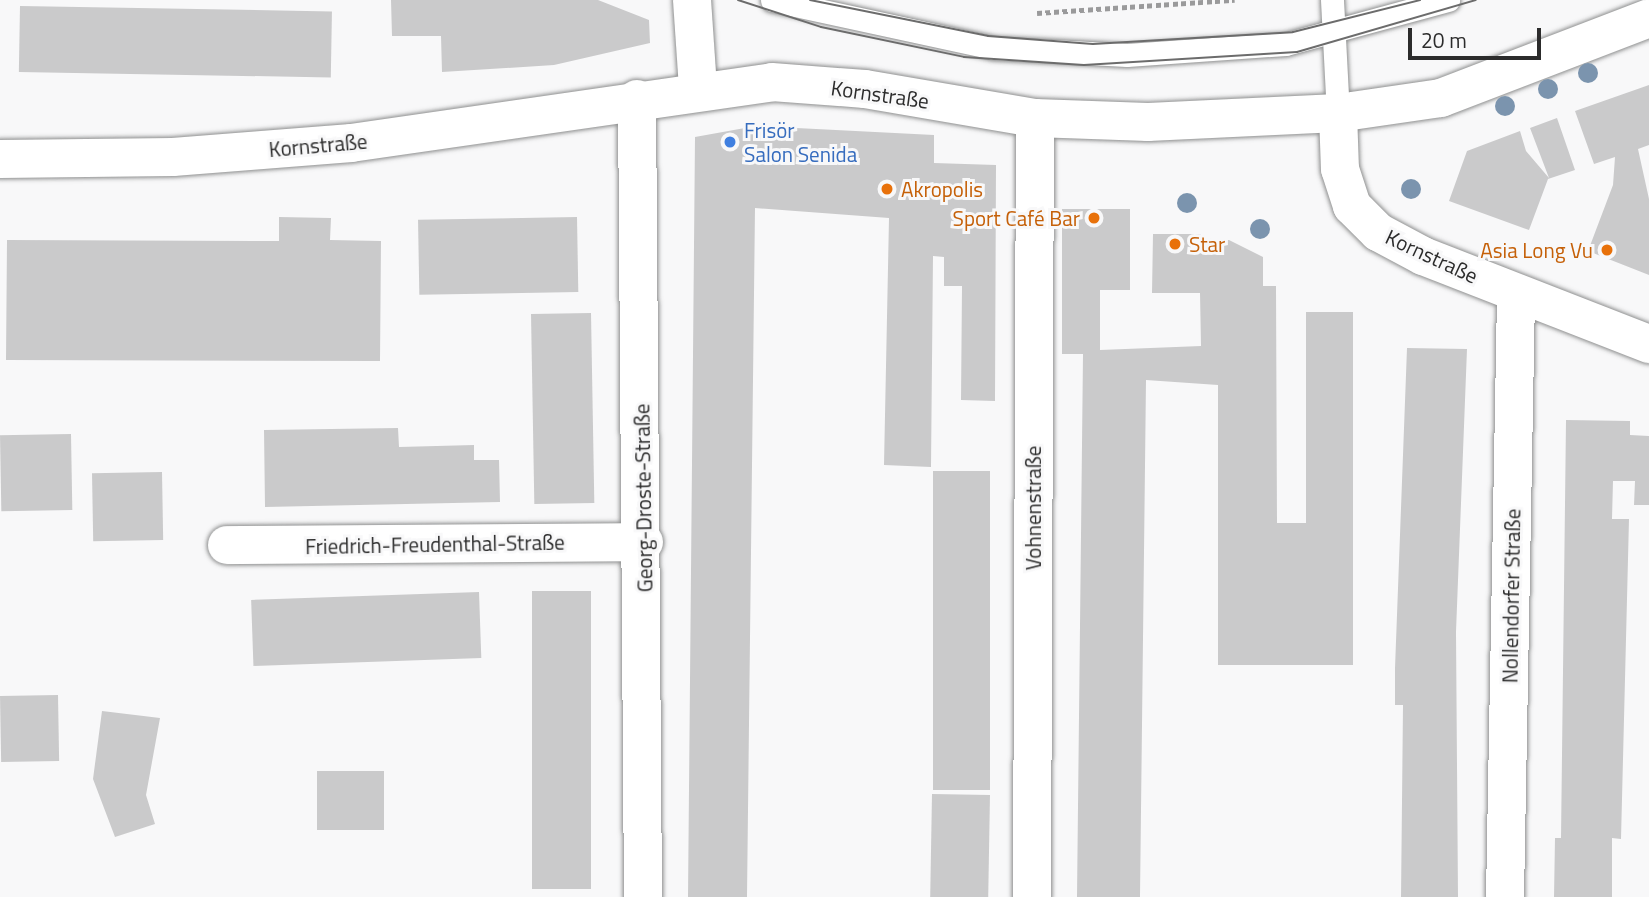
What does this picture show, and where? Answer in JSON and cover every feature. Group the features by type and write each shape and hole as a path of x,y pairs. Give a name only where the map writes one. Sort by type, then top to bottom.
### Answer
{"street":[{"path":"686,7 698,89"},
{"path":"1338,113 1441,98 1649,18"},
{"name":"Kornstraße","path":"0,159 173,157 351,143 698,89 772,82 865,89 1035,118 1148,122 1338,113 1339,169 1352,206 1378,232 1423,256 1649,344"},
{"name":"Georg-Droste-Straße","path":"637,99 644,542 643,897"},
{"name":"Vohnenstraße","path":"1032,897 1035,118"},
{"name":"Nollendorfer Straße","path":"1505,897 1516,294"},
{"name":"Friedrich-Freudenthal-Straße","path":"227,545 644,542"}],"lane":[{"path":"772,0 920,36 1052,53 1202,53 1335,35 1448,0"},
{"path":"1332,0 1338,113"}],"path":[{"path":"1083,9 1087,0"},
{"path":"1025,14 1235,0"}],"building":[{"path":"391,0 598,0 649,20 650,43 554,65 442,72 441,36 392,36"},
{"path":"20,6 332,11 331,77 19,72"},
{"path":"1649,85 1649,145 1638,149 1649,199 1649,275 1588,251 1613,185 1615,157 1594,164 1575,111"},
{"path":"1557,118 1575,170 1548,179 1529,230 1449,201 1467,151 1520,131 1526,151 1549,178 1530,128"},
{"path":"756,126 934,135 934,163 996,165 995,401 961,400 962,286 944,286 944,257 933,256 931,467 884,465 889,218 755,208 747,897 688,897 695,137"},
{"path":"1062,209 1130,209 1130,290 1100,290 1100,350 1201,346 1200,293 1152,293 1153,234 1201,234 1200,240 1229,240 1263,257 1263,286 1276,286 1277,523 1306,523 1306,312 1353,312 1353,665 1218,665 1218,385 1146,380 1140,897 1077,897 1083,354 1062,354"},
{"path":"279,217 331,218 330,240 381,241 380,361 6,360 7,240 279,241"},
{"path":"577,217 578,292 419,295 418,220"},
{"path":"591,313 594,503 534,504 531,314"},
{"path":"1407,348 1467,349 1456,632 1458,897 1401,897 1403,705 1395,705 1395,668"},
{"path":"1566,420 1630,421 1630,435 1649,436 1649,505 1634,505 1635,481 1613,481 1612,519 1629,519 1621,839 1612,838 1612,897 1554,897 1555,838 1561,838"},
{"path":"398,428 399,447 474,445 474,460 499,460 500,502 265,507 264,430"},
{"path":"71,434 72,510 1,511 0,435"},
{"path":"933,471 990,471 990,790 933,790"},
{"path":"162,472 163,540 93,541 92,473"},
{"path":"532,591 591,591 591,889 532,889"},
{"path":"479,592 481,658 253,666 251,600"},
{"path":"58,695 59,761 1,762 0,696"},
{"path":"102,711 160,718 146,795 155,824 115,837 93,779"},
{"path":"317,771 384,771 384,830 317,830"},
{"path":"932,794 990,795 988,897 930,897"}],"tram line":[{"path":"738,0 821,27 964,57 1084,65 1297,52 1476,0"},
{"path":"810,0 988,36 1093,44 1293,32 1420,0"}],"place":[{"name":"Frisör Salon Senida","path":"730,142"},
{"name":"Akropolis","path":"887,189"},
{"name":"Sport Café Bar","path":"1094,218"},
{"name":"Star","path":"1175,244"},
{"name":"Asia Long Vu","path":"1607,250"}]}
